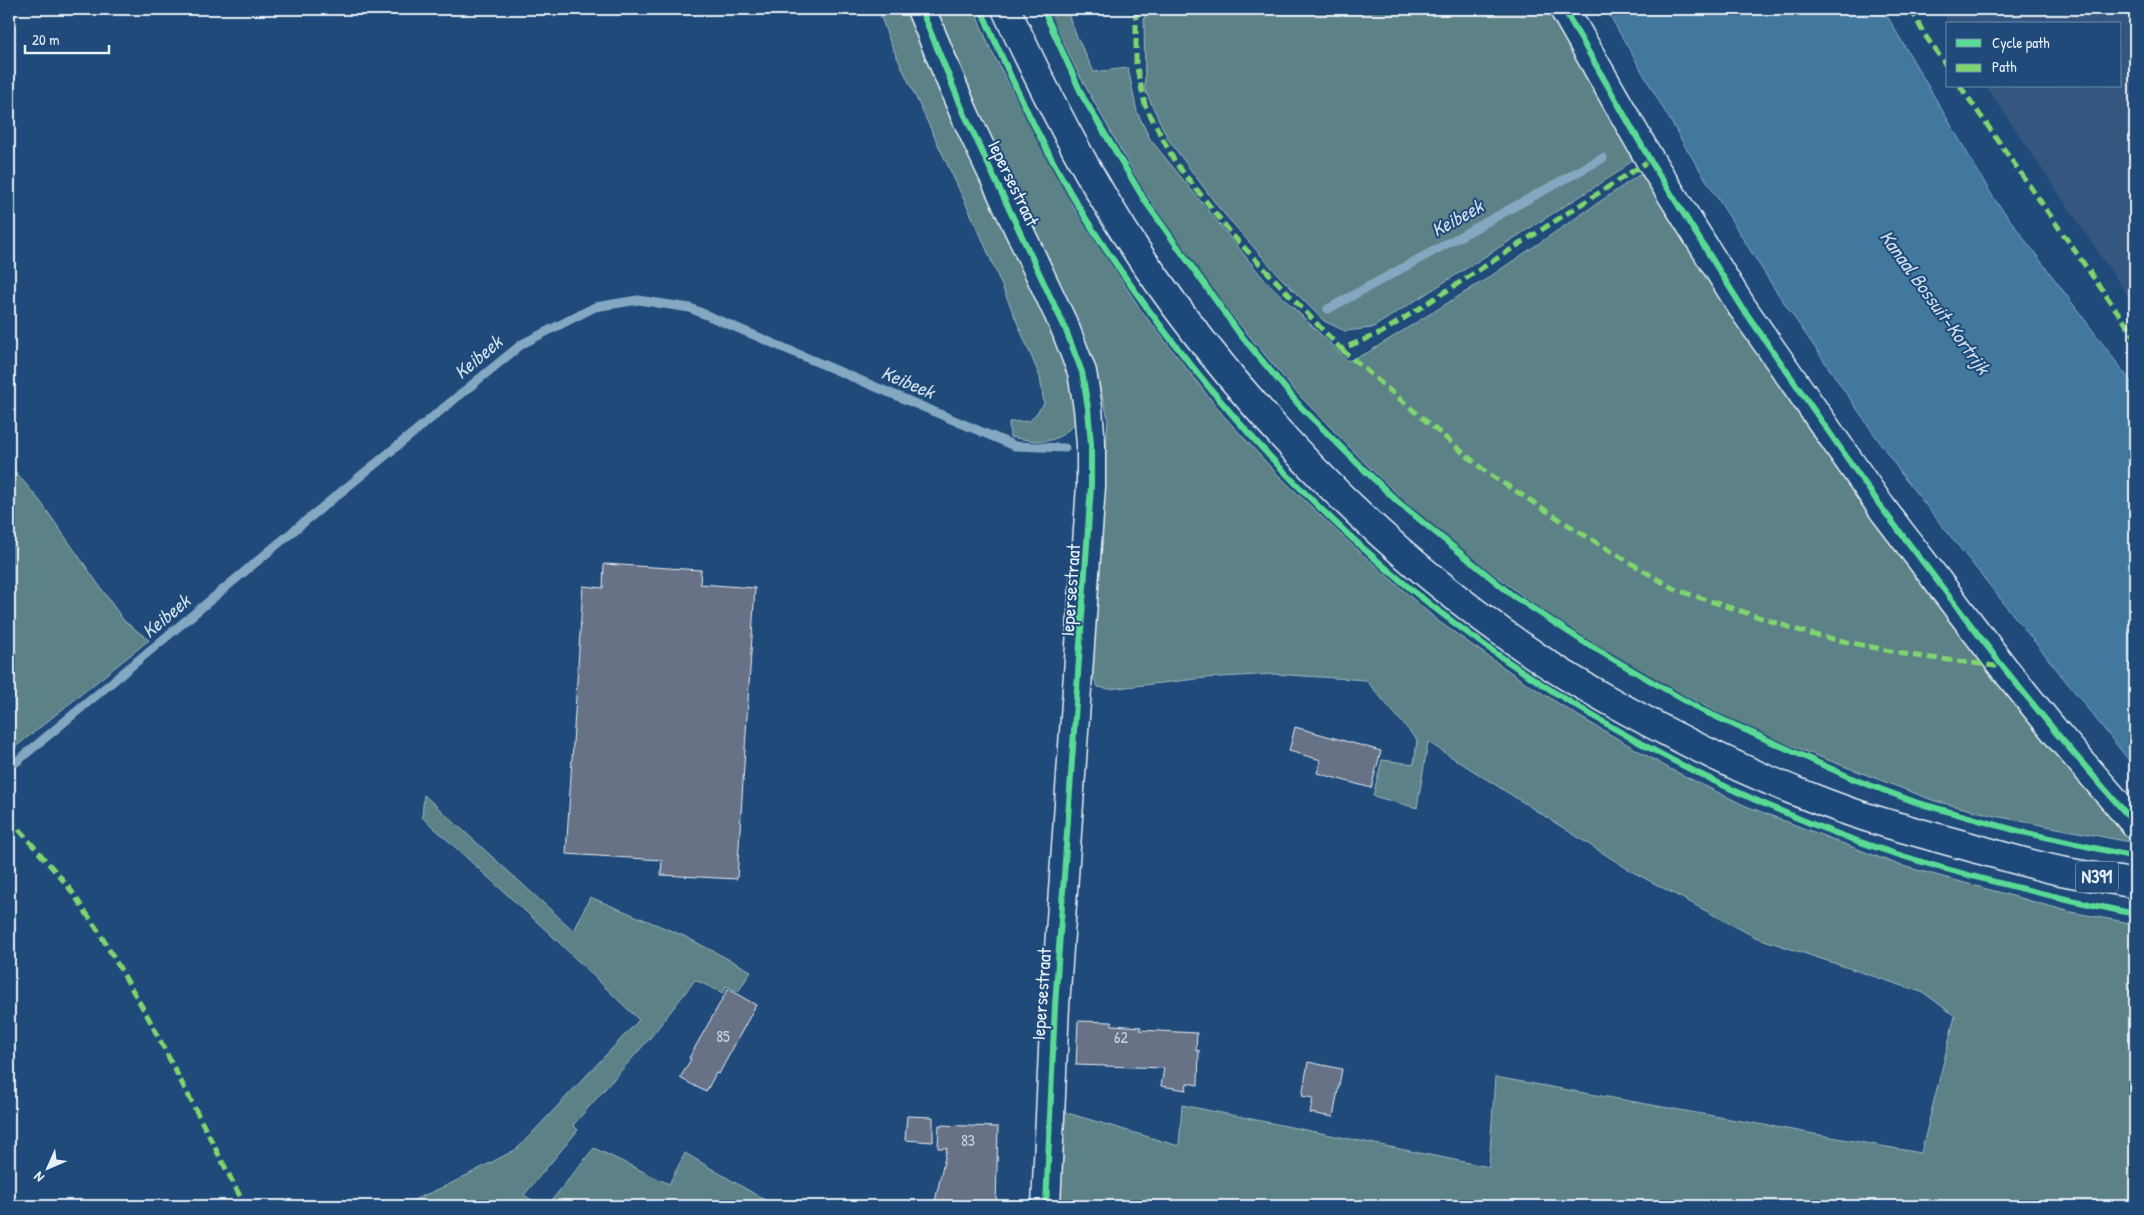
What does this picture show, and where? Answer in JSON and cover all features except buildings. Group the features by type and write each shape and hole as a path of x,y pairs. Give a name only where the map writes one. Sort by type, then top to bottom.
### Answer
{"street":[{"name":"Iepersestraat","path":"922,9 964,113 1065,328 1082,372 1088,408 1091,445 1091,486 1054,1006 1046,1206"},
{"name":"N391","path":"1006,9 1086,169 1141,257 1205,345 1270,423 1324,482 1392,545 1462,603 1532,654 1599,695 1667,733 1748,772 1826,803 1931,836 2059,871 2135,884"},
{"path":"1564,9 1650,160 1742,307 1884,511 2015,682 2135,824"}],"shaded area":[{"path":"1941,9 2135,9 2135,307 1987,88 2122,88 2122,22 1948,22"}],"green space":[{"path":"878,9 909,9 1050,317 1075,397 1076,422 1061,436 1054,439 1039,441 1010,437 1009,422 1030,421 1044,404 1040,377 981,236 890,42"},
{"path":"933,9 974,9 990,48 1074,208 1143,313 1223,415 1277,474 1341,535 1438,621 1523,681 1580,717 1670,769 1746,806 1899,865 2071,912 2135,924 2135,1206 1058,1206 1064,1112 1179,1146 1182,1105 1489,1167 1495,1077 1921,1153 1955,1016 1924,993 1755,937 1631,871 1428,742 1417,808 1373,796 1382,760 1414,764 1417,740 1366,680 1273,674 1205,678 1109,689 1098,687 1092,675 1108,418 1094,364 1073,312 1027,223"},
{"path":"1047,9 1066,9 1094,72 1128,68 1137,112 1150,139 1263,278 1348,361 1367,353 1488,278 1639,175 1651,177 2135,837 2135,843 2000,817 1935,801 1752,731 1628,665 1532,603 1432,527 1368,466 1294,390 1212,291 1142,188 1078,73"},
{"path":"1144,9 1554,9 1636,156 1620,171 1372,328 1345,331 1324,321 1281,278 1219,208 1168,139 1145,90"},
{"path":"9,464 40,501 124,621 149,640 9,752"},
{"path":"424,795 574,931 590,897 684,936 751,971 738,992 726,986 723,993 695,980 650,1038 573,1125 578,1130 524,1195 541,1206 400,1206 450,1184 517,1149 639,1020 547,931 422,817"},
{"path":"594,1148 669,1184 685,1153 775,1206 547,1206"}],"water":[{"name":"Kanaal Bossuit-Kortrijk","path":"1606,9 1883,9 1993,197 2135,387 2135,768 1905,479 1774,288 1686,148"}],"waterway":[{"name":"Keibeek","path":"1328,309 1603,158"},
{"name":"Keibeek","path":"9,768 297,528 522,344 595,307 638,300 690,308 1015,446 1065,448"}],"marked path":[{"path":"1136,9 1136,63 1145,105 1175,162 1235,238 1341,349 1381,333 1650,160"},
{"path":"1911,9 1924,34 1946,65"},
{"path":"1961,88 2135,337"},
{"path":"1341,349 1486,472 1581,533 1674,589 1810,634 1909,655 2003,667"},
{"path":"9,818 68,886 99,932 148,1017 245,1206"}],"cycle path":[{"path":"921,9 964,113 1065,328 1082,372 1088,408 1091,445 1091,486 1055,1006 1046,1206"},
{"path":"981,9 1022,101 1069,191 1105,248 1138,295 1209,386 1285,473 1368,553 1412,590 1499,656 1592,716 1689,769 1738,792 1830,831 1916,860 2047,895 2135,914"},
{"path":"1043,9 1083,97 1145,201 1239,333 1299,405 1355,461 1398,502 1512,595 1587,644 1701,710 1856,780 1918,803 2018,831 2135,857"},
{"path":"1564,9 1650,160 1742,307 1884,511 2003,667 2058,735 2135,824"}]}
